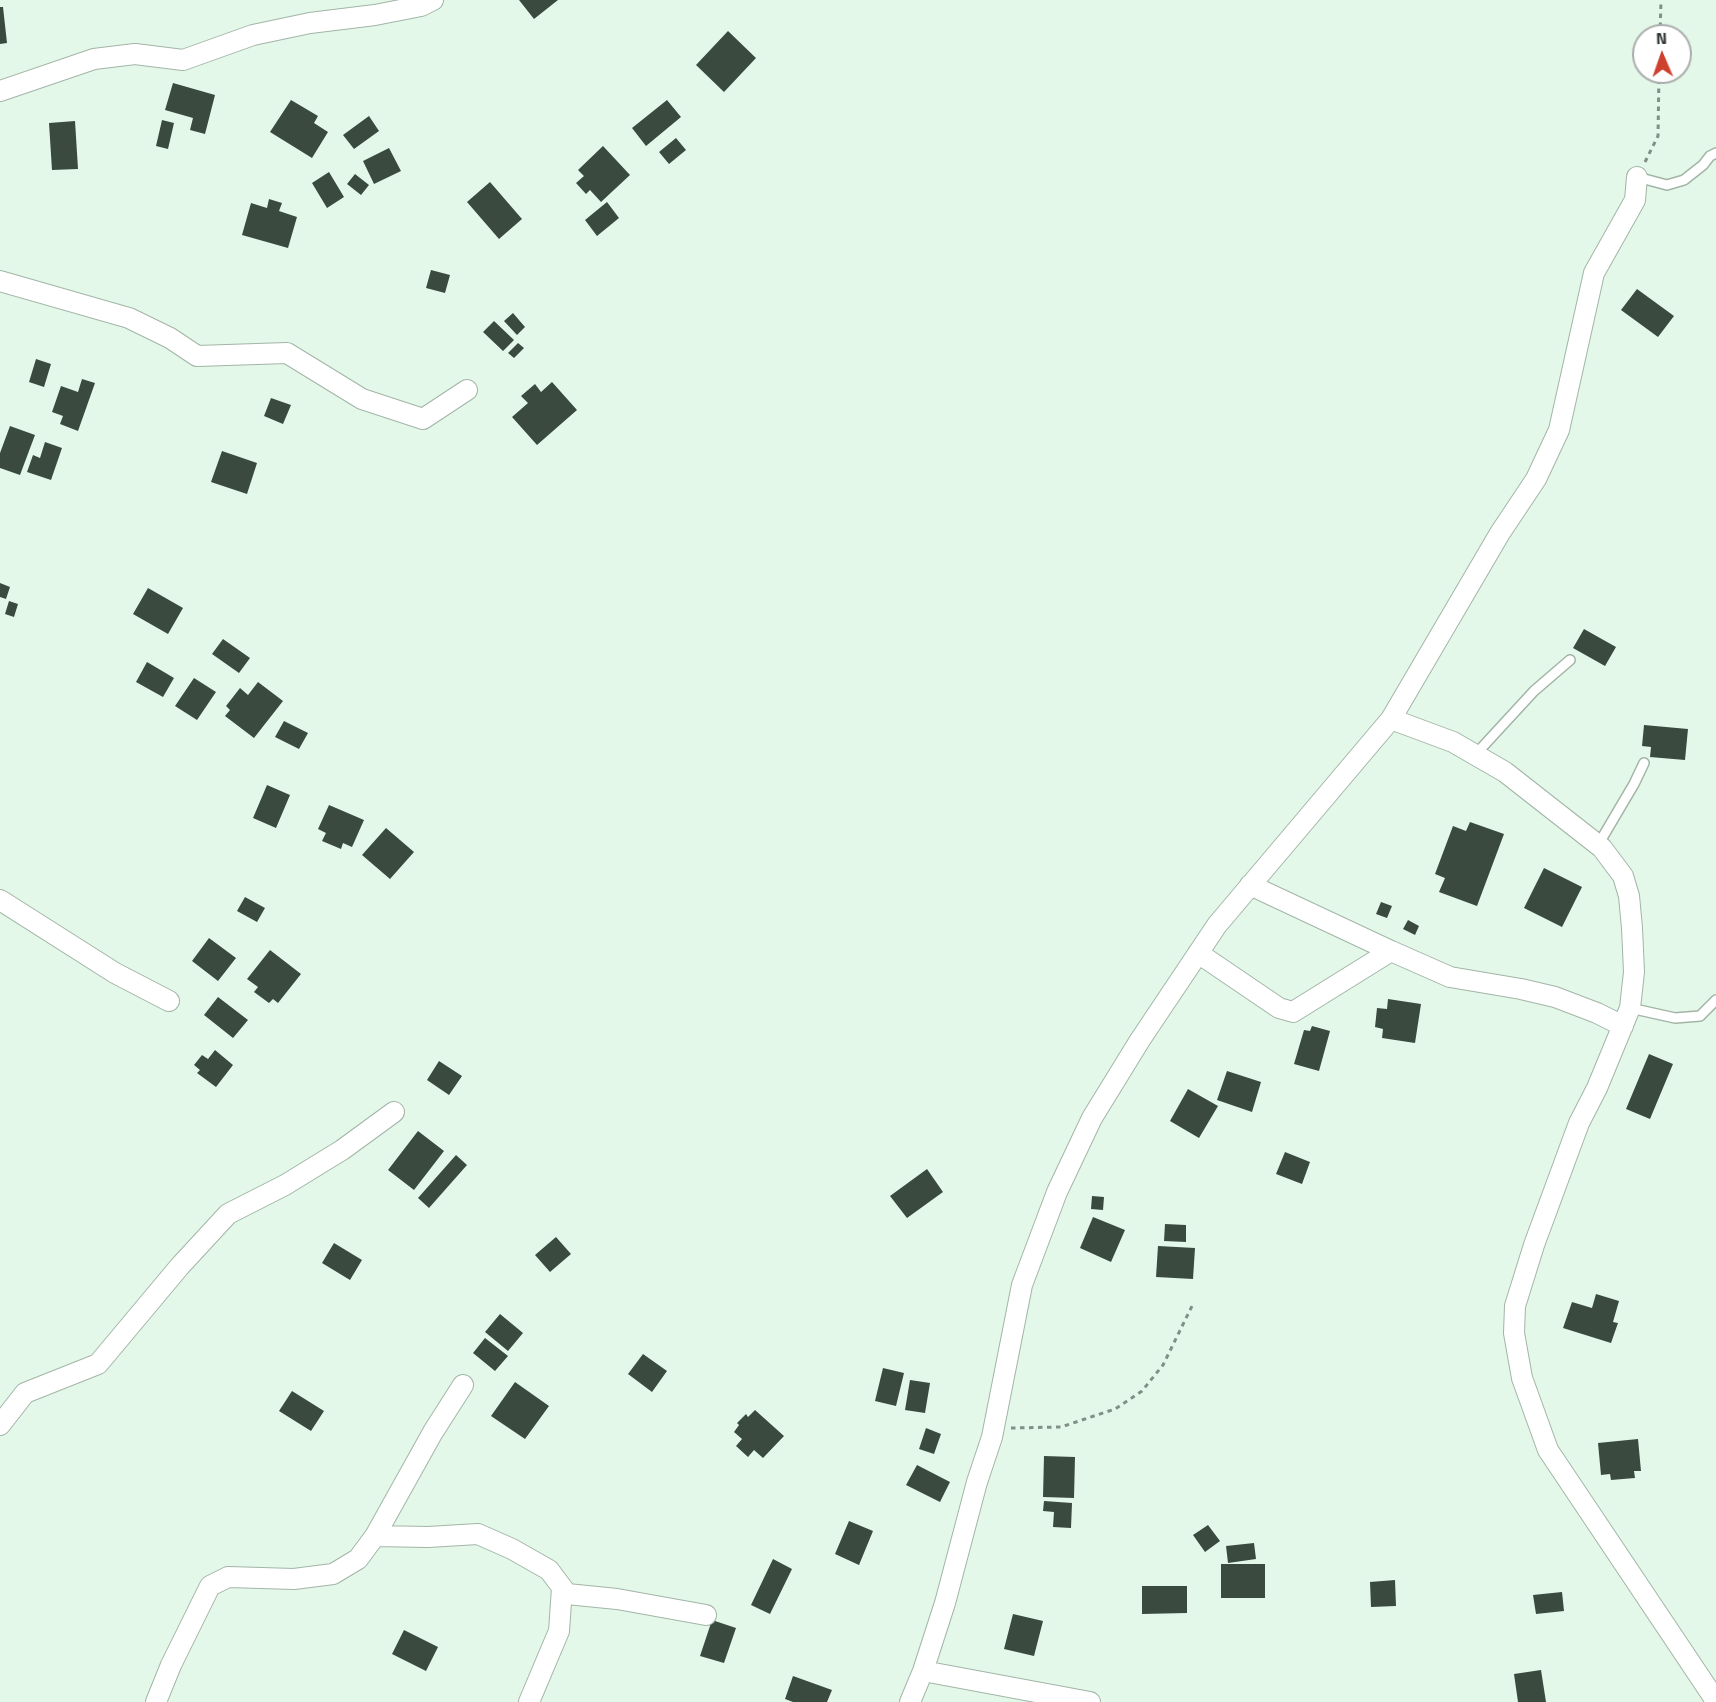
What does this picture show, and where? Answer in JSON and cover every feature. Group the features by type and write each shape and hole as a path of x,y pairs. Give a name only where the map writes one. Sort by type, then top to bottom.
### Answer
{"street":[{"path":"0,92 94,59 135,54 183,60 253,35 310,23 375,15 421,6 433,0"},
{"path":"910,1702 923,1671 945,1603 977,1482 994,1429 1022,1285 1057,1192 1092,1118 1140,1040 1217,926 1391,719 1500,533 1536,479 1559,430 1594,273 1635,200 1637,177"},
{"path":"0,281 129,318 170,338 197,356 288,353 362,399 423,419 468,390"},
{"path":"1391,719 1453,742 1505,772 1598,845 1623,876 1629,896 1634,972 1630,1008 1598,1088 1579,1123 1534,1245 1515,1306 1514,1333 1522,1378 1548,1450 1716,1701"},
{"path":"1250,885 1450,976 1521,988 1555,997 1623,1026"},
{"path":"0,900 115,973 169,1001"},
{"path":"1198,953 1279,1008 1293,1012 1391,951"},
{"path":"0,1425 25,1393 98,1364 180,1266 228,1214 285,1185 342,1150 394,1112"},
{"path":"156,1702 171,1665 210,1586 228,1577 294,1578 333,1574 358,1559 375,1536 433,1432 464,1385"},
{"path":"375,1536 428,1537 478,1534 512,1549 549,1570 567,1594 617,1599 706,1615"},
{"path":"529,1702 559,1631 562,1588"},
{"path":"923,1671 1090,1702"}],"lane":[{"path":"1637,177 1666,185 1684,180 1716,153"},
{"path":"1475,755 1534,691 1570,660"},
{"path":"1598,845 1644,763"},
{"path":"1630,1008 1675,1018 1700,1016 1716,1000"}],"path":[{"path":"1660,24 1661,0"},
{"path":"1637,177 1658,136 1659,84"},
{"path":"994,1429 1061,1427 1115,1409 1142,1391 1163,1365 1193,1304"}],"building":[{"path":"519,0 558,0 534,19"},
{"path":"0,7 3,7 7,43 0,44"},
{"path":"728,31 756,58 724,92 696,65"},
{"path":"173,83 215,95 205,134 190,130 193,118 165,110"},
{"path":"291,100 318,116 314,123 328,132 312,158 270,132"},
{"path":"667,100 681,117 646,146 632,128"},
{"path":"369,116 379,131 354,149 343,135"},
{"path":"162,120 174,123 168,149 156,146"},
{"path":"75,121 78,169 52,170 49,123"},
{"path":"676,138 686,150 669,164 659,152"},
{"path":"603,146 630,175 601,202 590,190 586,194 576,183 584,176 578,170"},
{"path":"389,148 401,171 374,184 363,161"},
{"path":"329,172 344,197 327,208 312,183"},
{"path":"355,174 369,185 361,195 347,184"},
{"path":"490,182 522,219 499,239 467,202"},
{"path":"269,199 282,203 279,211 297,217 288,248 242,235 251,203 267,208"},
{"path":"607,202 619,218 597,236 585,220"},
{"path":"431,270 450,275 445,293 426,288"},
{"path":"1637,289 1674,316 1658,337 1621,310"},
{"path":"513,313 525,327 517,335 504,321"},
{"path":"494,321 514,340 503,351 483,332"},
{"path":"518,343 524,348 514,358 508,353"},
{"path":"36,359 51,364 44,387 29,382"},
{"path":"82,379 95,383 78,431 60,424 63,416 52,412 61,386 78,392"},
{"path":"552,382 577,410 537,445 512,417 528,403 521,396 535,384 541,392"},
{"path":"271,398 291,405 283,424 264,416"},
{"path":"10,426 35,435 20,475 0,468 0,453"},
{"path":"45,442 62,448 51,480 27,472 33,455 40,458"},
{"path":"222,451 257,463 247,494 211,482"},
{"path":"0,583 10,587 6,599 0,597"},
{"path":"148,588 183,608 168,634 133,614"},
{"path":"9,601 18,604 14,617 5,614"},
{"path":"1584,629 1616,647 1605,666 1573,648"},
{"path":"223,639 250,658 239,673 212,654"},
{"path":"147,662 174,678 163,697 136,682"},
{"path":"194,678 216,692 197,720 175,706"},
{"path":"258,682 283,701 254,738 225,716 230,710 226,706 240,688 248,695"},
{"path":"284,721 308,733 299,749 275,737"},
{"path":"1644,725 1688,729 1685,760 1650,757 1651,747 1642,746"},
{"path":"267,785 290,795 276,828 253,818"},
{"path":"329,805 364,820 352,847 343,843 341,849 322,841 326,833 318,829"},
{"path":"1470,822 1504,834 1477,906 1439,892 1445,878 1435,874 1453,826 1466,831"},
{"path":"386,828 414,852 390,879 362,855"},
{"path":"1544,868 1582,887 1562,927 1524,908"},
{"path":"245,897 265,908 257,922 237,911"},
{"path":"1381,902 1392,906 1387,918 1376,914"},
{"path":"1408,920 1419,926 1415,935 1403,929"},
{"path":"209,938 236,958 218,981 192,961"},
{"path":"270,950 301,974 278,1003 273,999 269,1003 254,992 258,987 247,979"},
{"path":"218,997 248,1020 233,1038 204,1015"},
{"path":"1388,999 1421,1004 1415,1043 1382,1038 1383,1029 1375,1027 1377,1008 1387,1009"},
{"path":"1312,1026 1330,1031 1319,1071 1294,1064 1304,1030 1310,1031"},
{"path":"215,1050 233,1065 216,1087 197,1073 200,1070 194,1065 202,1055 208,1059"},
{"path":"1649,1054 1673,1064 1650,1119 1626,1109"},
{"path":"439,1061 462,1076 449,1095 427,1080"},
{"path":"1227,1071 1261,1082 1252,1112 1217,1100"},
{"path":"1188,1089 1218,1106 1199,1138 1170,1121"},
{"path":"418,1131 444,1151 414,1190 388,1170"},
{"path":"1285,1152 1310,1162 1302,1184 1276,1174"},
{"path":"456,1155 467,1165 429,1208 418,1198"},
{"path":"927,1169 943,1192 907,1218 890,1196"},
{"path":"1092,1196 1104,1197 1103,1210 1091,1209"},
{"path":"1093,1217 1125,1230 1111,1262 1080,1248"},
{"path":"1165,1224 1186,1225 1186,1242 1164,1241"},
{"path":"556,1237 571,1254 550,1272 535,1255"},
{"path":"334,1243 362,1260 350,1280 322,1263"},
{"path":"1158,1246 1195,1248 1193,1279 1156,1277"},
{"path":"1596,1294 1619,1301 1613,1322 1618,1323 1611,1343 1563,1328 1572,1302 1592,1308"},
{"path":"500,1314 523,1333 508,1351 485,1332"},
{"path":"485,1338 508,1356 495,1371 473,1353"},
{"path":"643,1354 667,1371 652,1392 628,1374"},
{"path":"883,1368 904,1373 896,1406 875,1401"},
{"path":"910,1380 930,1383 925,1413 905,1410"},
{"path":"515,1382 549,1406 525,1439 491,1416"},
{"path":"292,1391 324,1411 311,1431 279,1411"},
{"path":"755,1410 784,1436 763,1458 754,1450 748,1457 736,1446 742,1439 734,1432 739,1425 737,1423 746,1414 748,1417"},
{"path":"926,1428 941,1434 934,1454 919,1449"},
{"path":"1638,1439 1641,1471 1634,1471 1635,1478 1611,1480 1610,1474 1601,1475 1598,1443"},
{"path":"1044,1456 1075,1457 1074,1498 1043,1497"},
{"path":"917,1465 950,1482 940,1502 906,1485"},
{"path":"1044,1501 1072,1503 1071,1528 1053,1527 1054,1512 1043,1511"},
{"path":"849,1521 873,1531 859,1565 835,1554"},
{"path":"1208,1525 1220,1541 1205,1552 1193,1535"},
{"path":"1254,1543 1256,1559 1228,1563 1226,1546"},
{"path":"773,1559 792,1569 770,1614 751,1605"},
{"path":"1221,1564 1265,1564 1265,1598 1221,1598"},
{"path":"1395,1580 1396,1606 1371,1607 1370,1582"},
{"path":"1142,1586 1187,1586 1187,1613 1142,1614"},
{"path":"1562,1592 1564,1611 1536,1614 1533,1595"},
{"path":"1013,1614 1043,1621 1034,1656 1004,1649"},
{"path":"712,1620 736,1628 724,1663 700,1656"},
{"path":"404,1630 438,1647 426,1671 392,1654"},
{"path":"1541,1670 1546,1702 1518,1702 1514,1674"},
{"path":"793,1676 832,1690 827,1702 793,1702 785,1699"}]}
